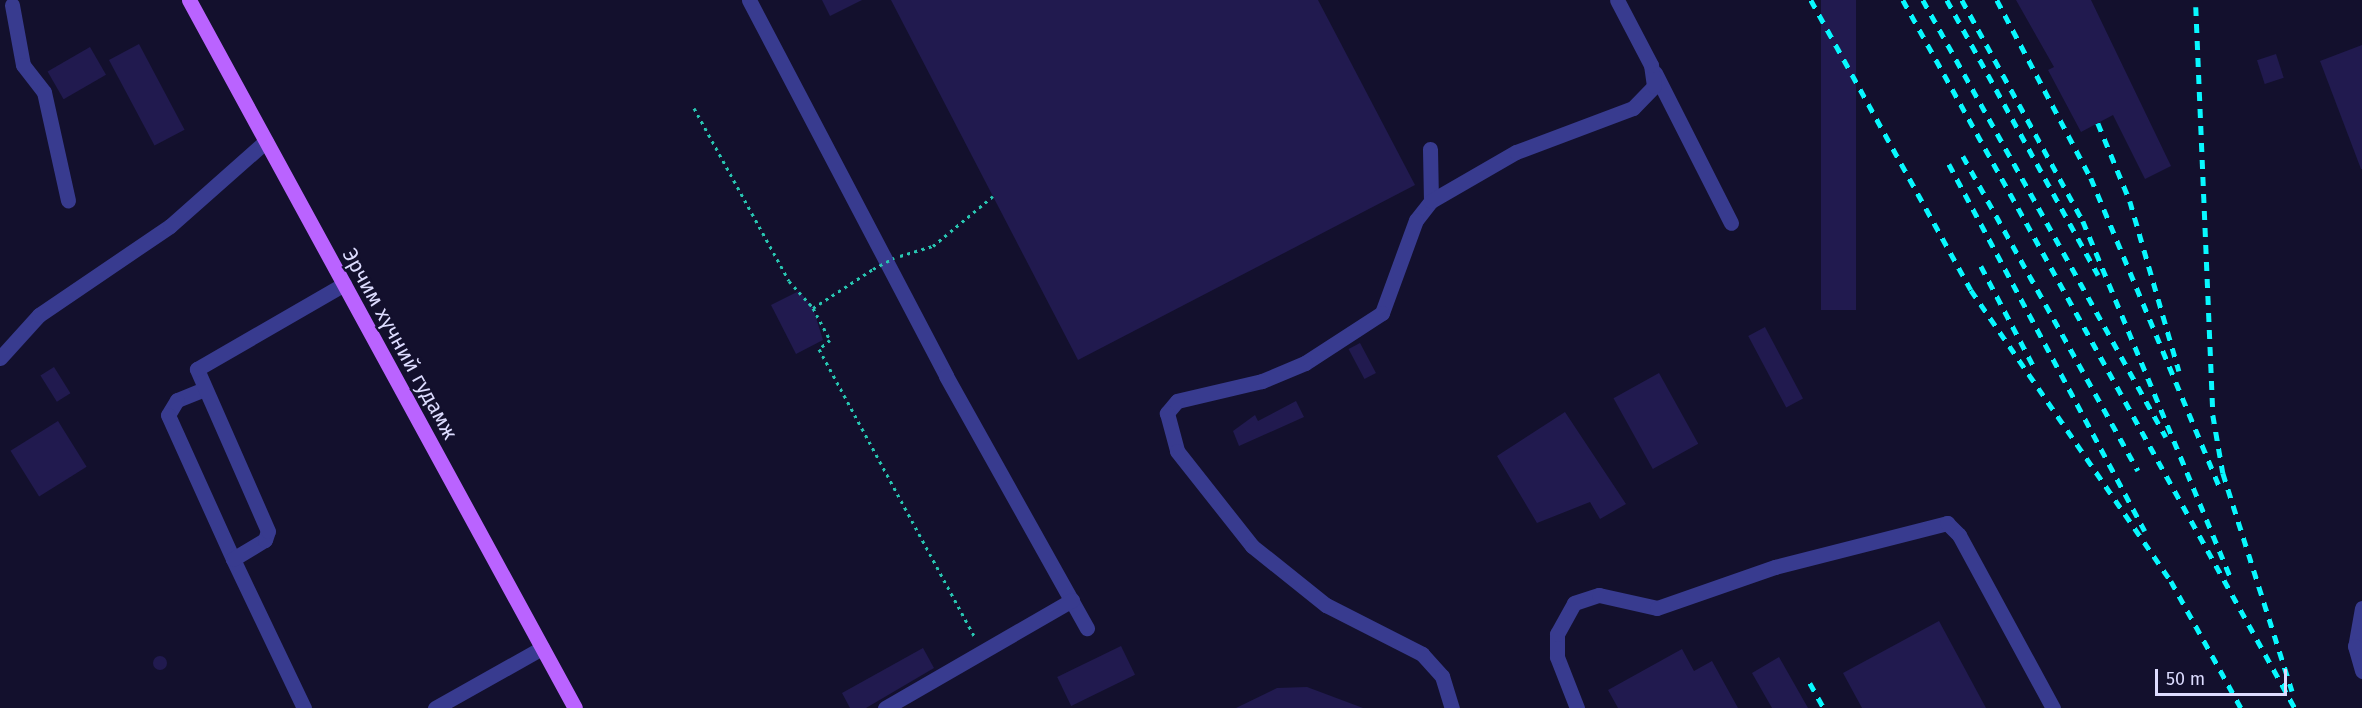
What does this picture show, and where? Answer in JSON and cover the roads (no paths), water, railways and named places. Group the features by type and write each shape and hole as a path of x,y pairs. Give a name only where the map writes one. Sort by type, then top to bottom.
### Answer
{"main road":[{"name":"Эрчим хүчний гудамж","path":"189,0 575,708"}],"street":[{"path":"749,0 941,366 1088,628"},
{"path":"1617,0 1731,223"},
{"path":"10,3 19,54 44,92 68,200"},
{"path":"1452,708 1442,676 1422,654 1326,605 1252,546 1177,451 1167,412 1177,401 1262,381 1305,363 1382,314 1416,220 1431,201 1516,152 1634,108 1654,86 1651,64"},
{"path":"0,358 39,315 170,226 266,141"},
{"path":"1430,149 1431,201"},
{"path":"233,559 265,540 268,531 202,390 200,364 344,284"},
{"path":"202,390 177,400 168,415 304,708"},
{"path":"1577,708 1557,657 1557,634 1574,603 1599,595 1658,608 1775,567 1947,523 1959,535 2053,708"},
{"path":"885,708 1072,600"},
{"path":"2362,608 2355,646 2362,671"},
{"path":"435,708 542,648"}],"railway":[{"path":"1811,0 1971,290 2171,581 2241,708"},
{"path":"1903,0 2295,708"},
{"path":"1923,0 2166,437"},
{"path":"1947,0 2098,275"},
{"path":"1962,0 2083,221 2231,578"},
{"path":"1997,0 2091,178 2220,488"},
{"path":"2196,7 2213,415 2223,473 2292,691"},
{"path":"2098,123 2130,201 2179,371"},
{"path":"1963,156 2138,471"},
{"path":"1949,164 2145,531"},
{"path":"1981,266 2035,369"},
{"path":"1810,683 1824,708"}]}
